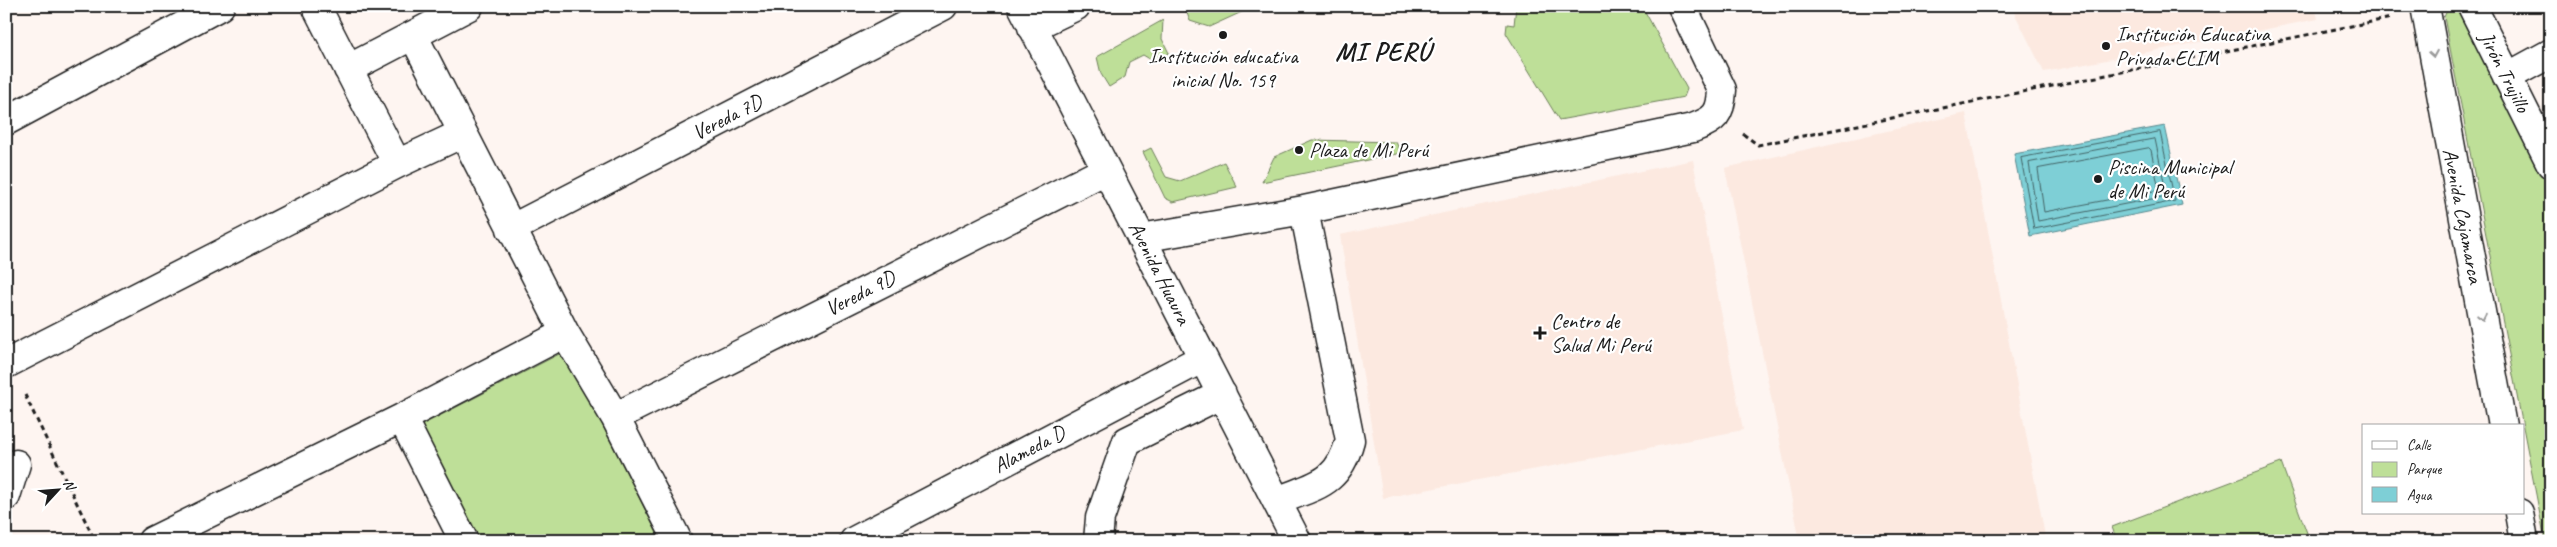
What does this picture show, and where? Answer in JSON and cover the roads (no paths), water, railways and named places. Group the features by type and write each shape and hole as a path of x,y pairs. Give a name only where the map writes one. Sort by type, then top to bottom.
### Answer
{"street":[{"path":"6,121 220,6"},
{"path":"316,6 397,164"},
{"path":"348,69 469,6"},
{"name":"Vereda 7D","path":"511,229 943,6"},
{"path":"1027,17 1076,6"},
{"path":"1141,238 1304,210 1693,128 1709,122 1717,114 1721,104 1722,90 1682,6"},
{"name":"Jirón Trujillo","path":"2472,6 2551,164"},
{"name":"Avenida Cajamarca","path":"2425,8 2502,424"},
{"name":"Avenida Huaura","path":"1027,17 1297,541"},
{"path":"413,35 565,333 614,417 678,541"},
{"path":"2507,77 2551,53"},
{"path":"8,363 397,164 462,133"},
{"name":"Vereda 9D","path":"614,417 1106,170"},
{"path":"1277,501 1326,482 1345,459 1350,440 1304,210"},
{"path":"152,541 402,418 565,333"},
{"name":"Alameda D","path":"854,541 1203,358"},
{"path":"1098,541 1100,518 1128,441 1222,394"},
{"path":"402,418 464,541"},
{"path":"6,496 16,464"},
{"path":"2518,514 2524,541"}],"water":[{"name":"Piscina Municipal de Mi Perú","path":"2165,126 2182,205 2030,236 2014,154"}],"place":[{"name":"Institución educativa inicial No. 159","path":"1223,35"},
{"name":"Institución Educativa Privada ELIM","path":"2106,46"},
{"name":"Plaza de Mi Perú","path":"1299,150"},
{"name":"Piscina Municipal de Mi Perú","path":"2098,179"},
{"name":"Centro de Salud Mi Perú","path":"1540,333"}],"district":[{"name":"MI PERÚ","path":"1383,51"}]}
